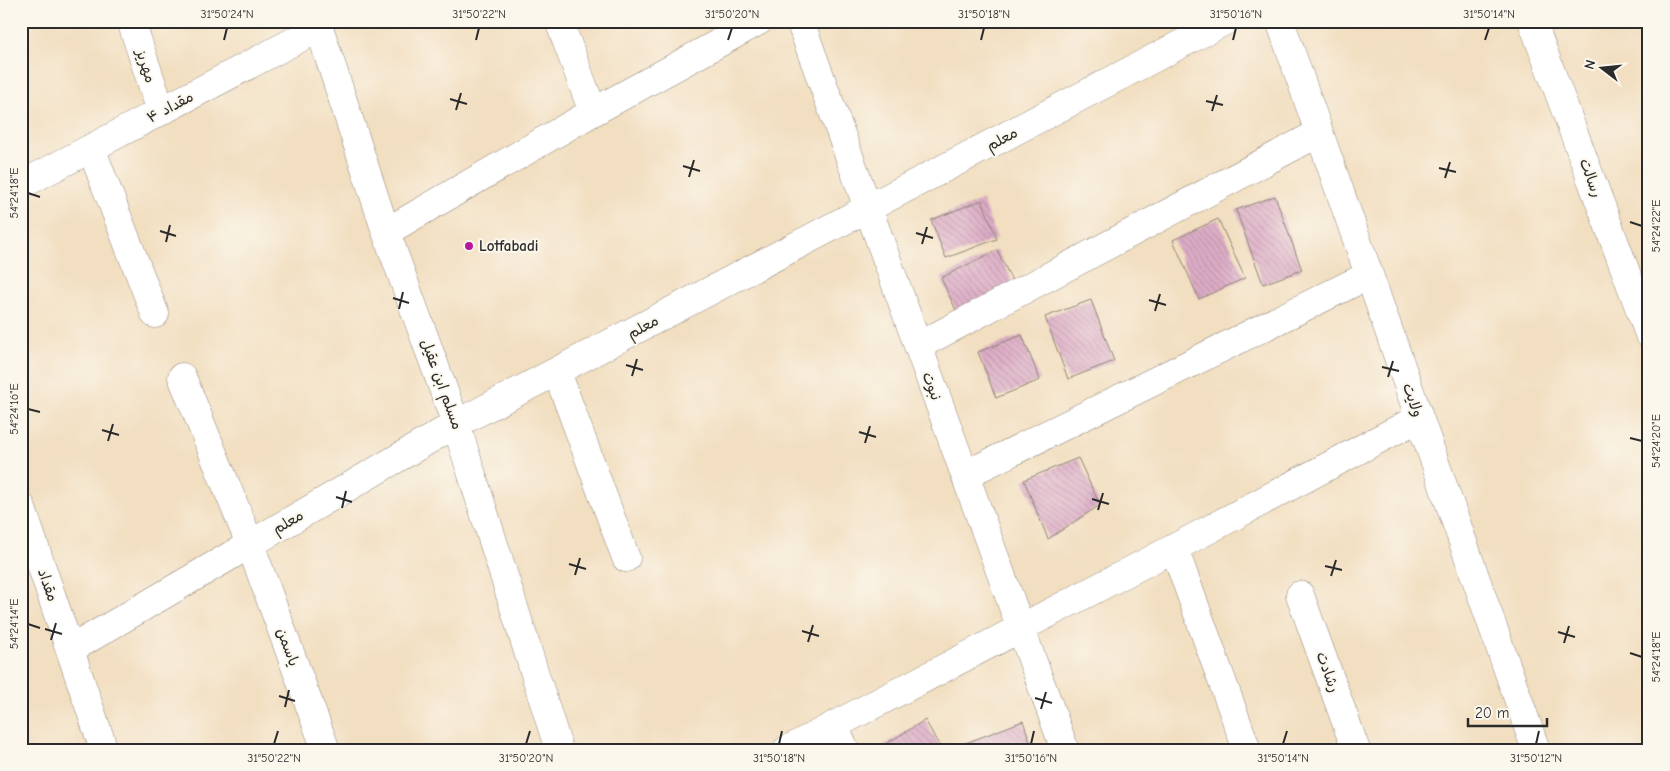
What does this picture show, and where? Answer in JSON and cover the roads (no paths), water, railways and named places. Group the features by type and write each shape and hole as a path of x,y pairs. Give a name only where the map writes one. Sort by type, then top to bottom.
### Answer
{"street":[{"name":"مهریز","path":"131,21 161,112"},
{"path":"559,21 593,112"},
{"path":"386,232 593,112 758,21"},
{"name":"نبوت","path":"800,21 1065,750"},
{"name":"معلم","path":"70,649 456,424 1226,21"},
{"name":"ولایت","path":"1280,21 1536,750"},
{"name":"رسالت","path":"1532,21 1649,334"},
{"name":"مقداد ۴","path":"21,185 161,112 318,24"},
{"name":"مسلم ابن عقیل","path":"318,24 386,232 456,424 559,750"},
{"path":"918,346 1319,133"},
{"path":"91,148 154,314"},
{"path":"965,475 1369,275"},
{"path":"557,372 626,558"},
{"name":"یاسمن","path":"182,377 250,544 326,750"},
{"path":"787,750 839,738 1020,628 1419,418"},
{"name":"مقداد","path":"21,506 104,750"},
{"path":"1174,548 1247,750"},
{"name":"رشادت","path":"1300,595 1356,750"}],"place":[{"name":"Lotfabadi","path":"469,246"}]}
